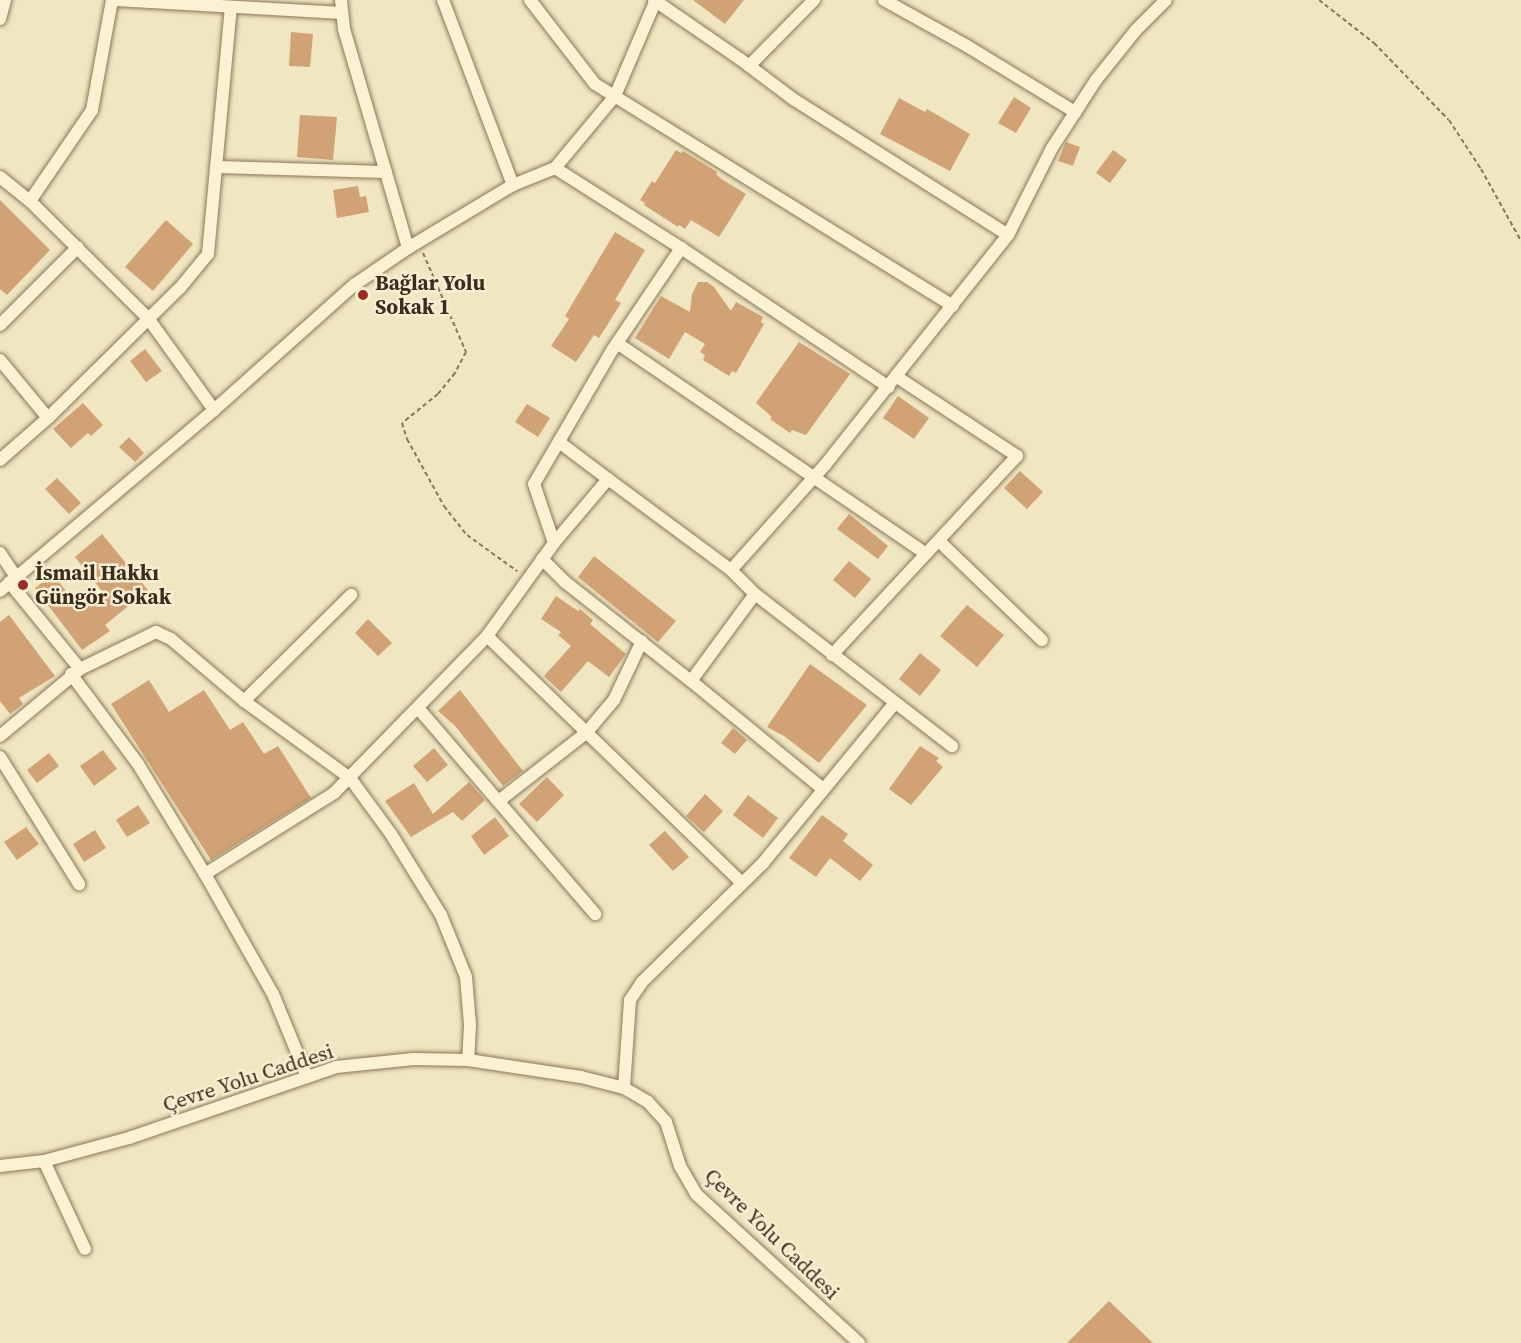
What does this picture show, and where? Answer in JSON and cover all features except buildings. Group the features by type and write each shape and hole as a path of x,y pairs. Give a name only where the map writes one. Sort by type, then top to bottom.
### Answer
{"street":[{"path":"0,19 5,0"},
{"path":"442,0 513,184"},
{"path":"530,0 595,84 952,306"},
{"path":"749,66 814,0"},
{"path":"884,0 967,46 1075,112"},
{"path":"731,570 814,477 893,382 1008,235 1052,148 1096,80 1136,30 1166,0"},
{"path":"30,201 92,110 121,1 231,8 343,4 344,29 386,172 413,245"},
{"path":"8,583 214,410 354,285 413,245 513,184 555,168 615,96 655,1 749,66 792,99 1008,235"},
{"path":"0,460 48,418 180,288 208,254 231,8"},
{"path":"216,167 386,172"},
{"path":"555,168 893,382 1017,456 832,655"},
{"path":"0,177 30,201 148,318 214,410"},
{"path":"0,325 78,247"},
{"path":"554,543 534,484 617,343 681,248"},
{"path":"617,343 926,554"},
{"path":"0,360 48,418"},
{"path":"559,442 731,570 755,594 952,746"},
{"path":"205,874 334,794 487,636 554,543 608,479"},
{"path":"939,541 1042,640"},
{"path":"0,553 8,583 75,672 138,764 205,874 273,994 307,1077"},
{"path":"542,559 565,582 642,641 823,789"},
{"path":"691,681 755,594"},
{"path":"244,701 351,595"},
{"path":"0,736 75,672 156,632 171,639 244,701 350,778 391,834 441,915 465,977 470,1025 468,1060"},
{"path":"487,636 742,884"},
{"path":"500,800 586,733 614,700 642,641"},
{"path":"624,1088 630,1000 642,982 742,884 895,703"},
{"path":"418,708 500,800 595,914"},
{"path":"0,757 78,884"},
{"name":"Çevre Yolu Caddesi","path":"0,1166 44,1161 129,1138 336,1067 414,1059 468,1060 532,1067 624,1088 648,1102 666,1122 680,1166 696,1194 859,1343"},
{"path":"44,1161 85,1249"}],"path":[{"path":"1318,0 1374,43 1449,120 1481,169 1521,241"},
{"path":"413,245 466,352 455,373 438,394 402,423 407,439 444,506 467,535 528,578"}],"place":[{"name":"Bağlar Yolu Sokak 1","path":"363,295"},
{"name":"İsmail Hakkı Güngör Sokak","path":"23,585"}]}
